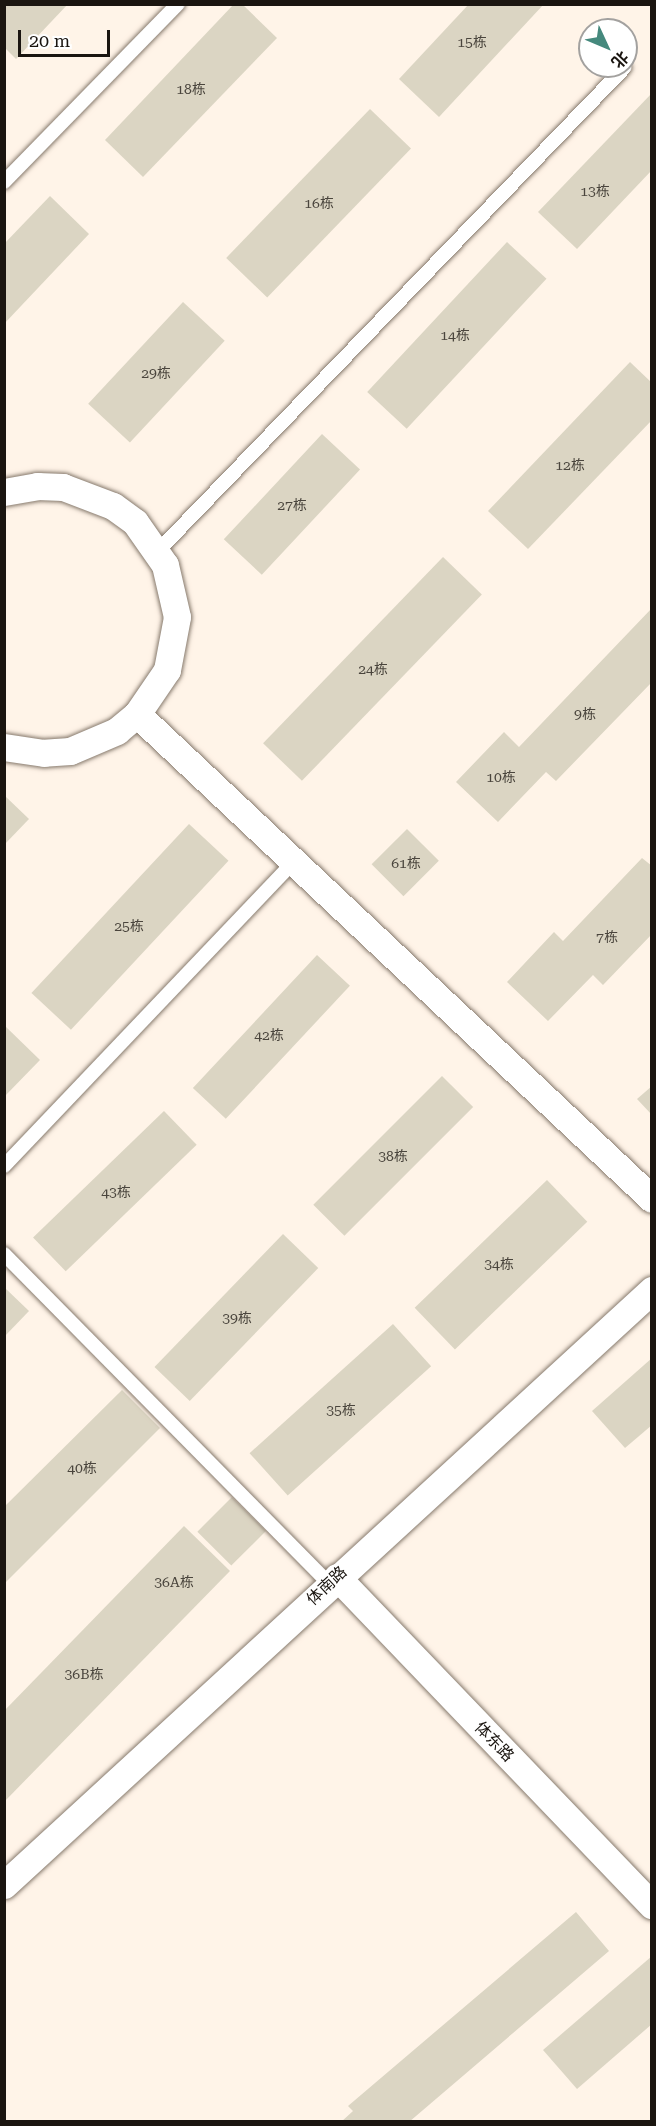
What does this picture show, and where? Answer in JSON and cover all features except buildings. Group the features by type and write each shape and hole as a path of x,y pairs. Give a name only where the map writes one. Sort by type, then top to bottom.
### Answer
{"street":[{"path":"4,492 37,486 89,494 135,522 158,552 174,591 174,644 154,693 137,714 117,731 70,751 44,753 4,747"},
{"path":"137,714 651,1199"},
{"name":"体南路","path":"4,1886 651,1290"},
{"name":"体东路","path":"333,1581 651,1906"}],"lane":[{"path":"4,182 178,4"},
{"path":"158,552 614,78"},
{"path":"4,1166 293,862"},
{"path":"4,1254 333,1581"}]}
